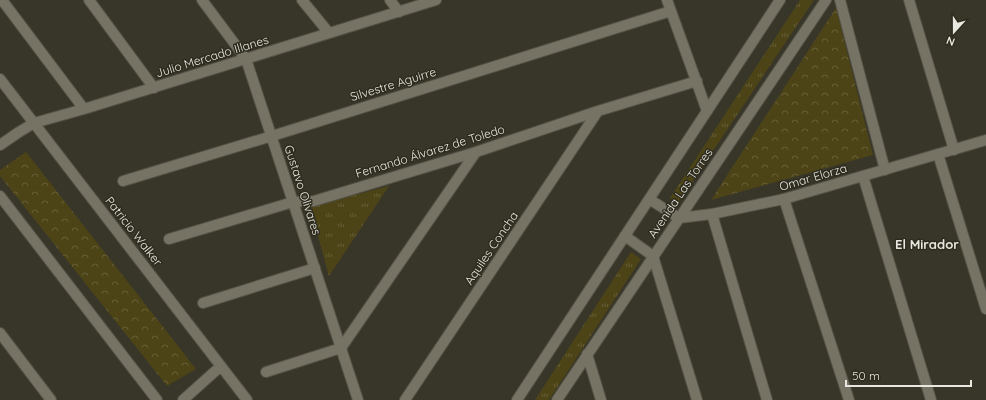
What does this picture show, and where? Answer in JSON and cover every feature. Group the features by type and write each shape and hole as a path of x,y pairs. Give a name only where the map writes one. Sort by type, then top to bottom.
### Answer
{"street":[{"path":"2,0 84,109"},
{"path":"88,0 154,88"},
{"name":"Gustavo Olivares","path":"202,0 246,59 358,400"},
{"path":"302,0 329,33"},
{"path":"390,0 399,12"},
{"name":"Julio Mercado Illanes","path":"0,145 34,123 154,88 436,0"},
{"path":"667,0 707,111"},
{"name":"Avenida Las Torres","path":"517,400 780,0"},
{"name":"Avenida Las Torres","path":"557,400 826,0"},
{"path":"840,0 885,170"},
{"path":"909,0 954,150"},
{"name":"Silvestre Aguirre","path":"123,180 272,136 671,11"},
{"name":"Patricio Walker","path":"0,79 247,400"},
{"name":"Fernando Álvarez de Toledo","path":"169,238 293,202 314,201 476,152 598,111 697,81"},
{"name":"Aquiles Concha","path":"405,400 598,111"},
{"name":"Omar Elorza","path":"679,218 712,214 784,199 986,140"},
{"path":"266,372 341,348 476,152"},
{"path":"938,154 986,310"},
{"path":"863,176 931,400"},
{"path":"0,196 157,400"},
{"path":"649,199 679,218"},
{"path":"784,199 849,400"},
{"path":"712,214 767,400"},
{"path":"625,236 653,256 696,400"},
{"path":"203,303 315,268"},
{"path":"0,333 52,400"},
{"path":"587,354 601,400"},
{"path":"183,400 221,366"}],"green space":[{"path":"800,0 814,0 678,203 670,198"},
{"path":"836,8 873,155 711,200"},
{"path":"26,152 196,369 167,386 0,176 0,170"},
{"path":"389,186 329,276 310,207"},
{"path":"631,252 641,259 549,400 535,400"}],"district":[{"name":"El Mirador","path":"927,244"}]}
